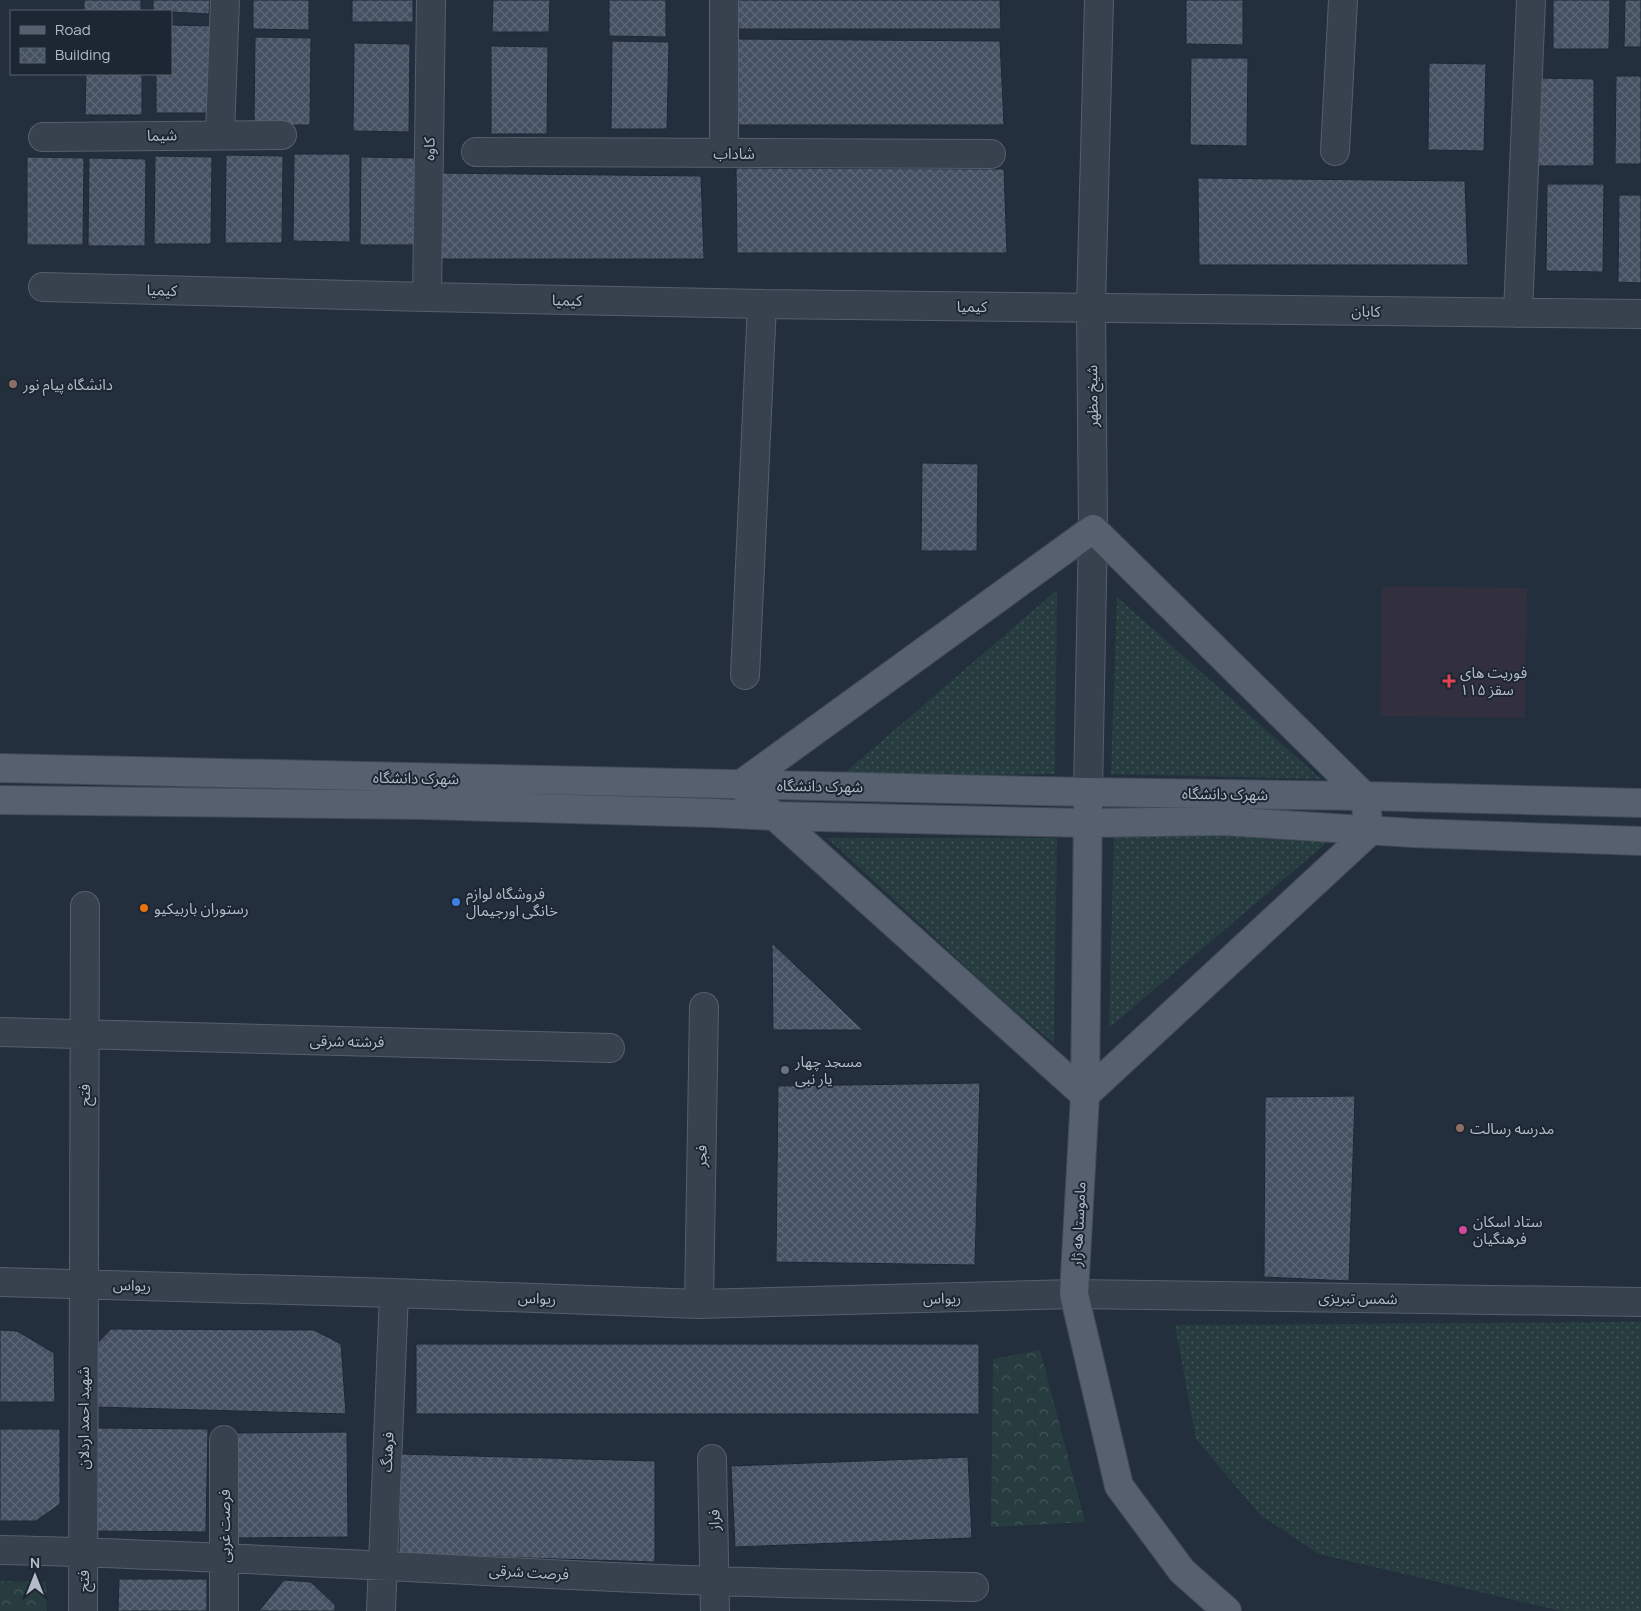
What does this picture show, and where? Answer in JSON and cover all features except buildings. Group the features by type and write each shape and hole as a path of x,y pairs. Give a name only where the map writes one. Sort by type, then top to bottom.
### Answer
{"main road":[{"path":"1093,529 1364,796 1370,830 1085,1095 740,785 1093,529"},
{"name":"شهرک دانشگاه","path":"0,768 1641,803"},
{"name":"ماموستا هه ژار","path":"1088,792 1085,1095 1074,1294 1119,1486 1182,1571 1227,1611"},
{"path":"0,800 714,812 774,816 1088,823 1223,821 1505,837 1641,840"}],"street":[{"path":"220,134 224,0"},
{"name":"کاوه","path":"427,298 431,0"},
{"path":"724,0 724,153"},
{"name":"شیخ مظهر","path":"1088,792 1093,529 1091,307 1099,0"},
{"path":"1335,151 1343,0"},
{"path":"1518,313 1531,0"},
{"name":"شیما","path":"43,136 282,135"},
{"name":"شاداب","path":"476,152 991,154"},
{"name":"کیمیا","path":"43,287 427,298 1091,307"},
{"path":"745,676 762,304"},
{"name":"کابان","path":"1091,307 1641,314"},
{"name":"فتح","path":"83,1284 85,906"},
{"name":"فجر","path":"699,1304 704,1007"},
{"name":"فرشته شرقی","path":"0,1032 610,1048"},
{"name":"ریواس","path":"0,1282 699,1304 1074,1294"},
{"name":"شهید احمد اردلان","path":"83,1284 83,1552"},
{"name":"فرهنگ","path":"381,1611 394,1293"},
{"name":"شمس تبریزی","path":"1074,1294 1641,1302"},
{"name":"فرصت غربی","path":"224,1440 224,1611"},
{"name":"فراز","path":"712,1459 715,1611"},
{"name":"فرصت شرقی","path":"0,1550 225,1558 715,1581 974,1586"},
{"name":"فتح","path":"83,1552 83,1611"}],"shaded area":[{"path":"1382,586 1527,588 1525,718 1380,716"}],"green space":[{"path":"1057,590 1055,774 840,777"},
{"path":"1117,597 1321,779 1111,774"},
{"path":"1114,833 1337,834 1109,1028"},
{"path":"827,838 1057,838 1054,1043 1011,1008"},
{"path":"1641,1322 1641,1611 1561,1611 1319,1554 1260,1515 1196,1439 1175,1325"},
{"path":"1040,1350 1085,1522 991,1527 993,1359"},
{"path":"0,1581 46,1582 47,1611 0,1611"}],"place":[{"name":"دانشگاه پیام نور","path":"13,384"},
{"name":"فوریت های ۱۱۵ سقز","path":"1449,681"},
{"name":"فروشگاه لوازم خانگی اورجیمال","path":"456,902"},
{"name":"رستوران باربیکیو","path":"144,908"},
{"name":"مسجد چهار یار نبی","path":"785,1070"},
{"name":"مدرسه رسالت","path":"1460,1128"},
{"name":"ستاد اسکان فرهنگیان","path":"1463,1230"}]}
